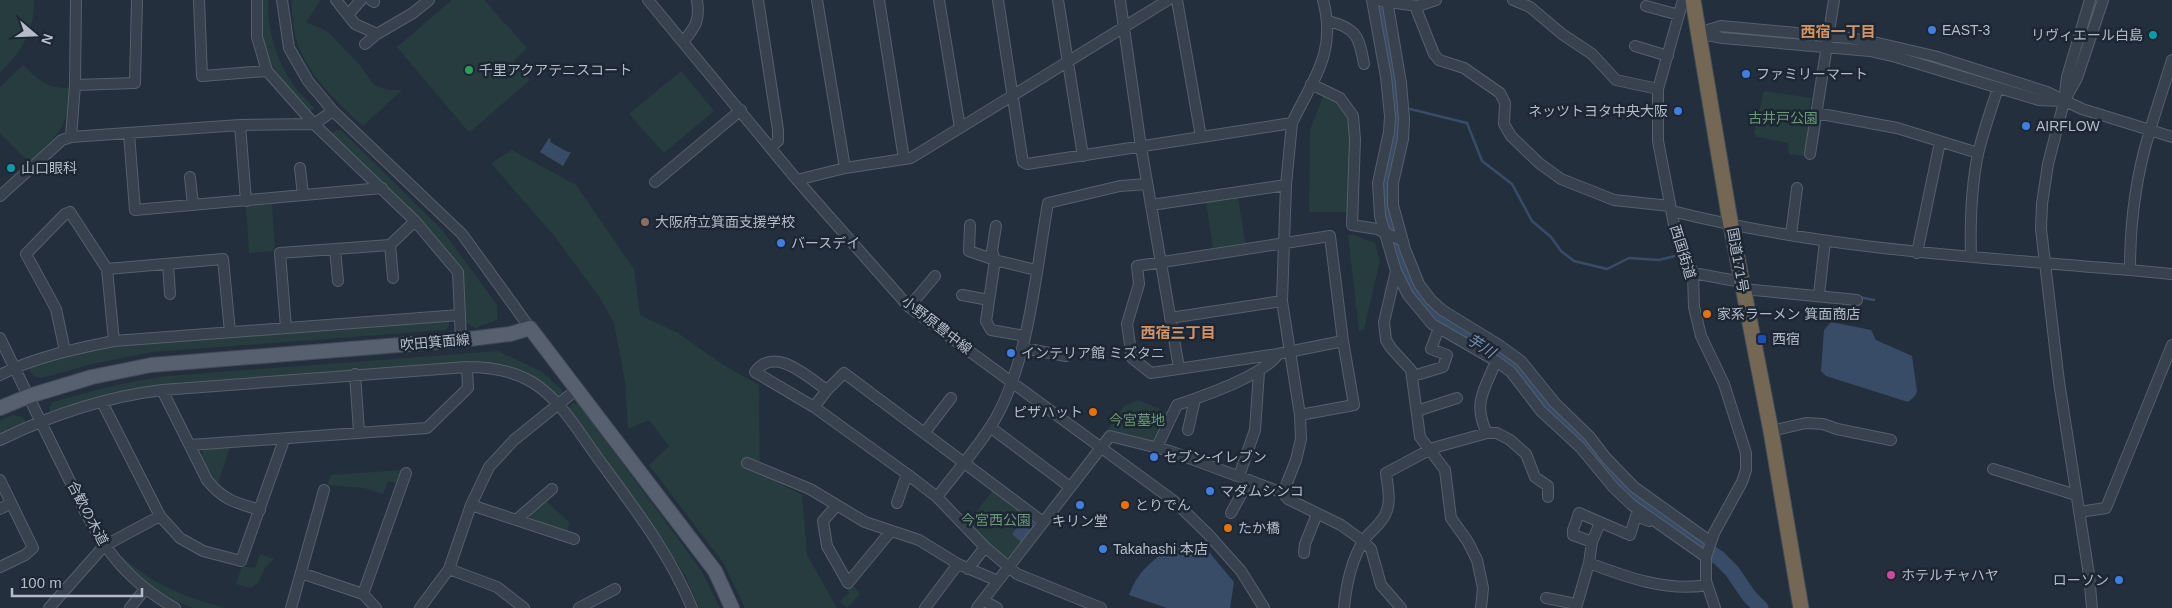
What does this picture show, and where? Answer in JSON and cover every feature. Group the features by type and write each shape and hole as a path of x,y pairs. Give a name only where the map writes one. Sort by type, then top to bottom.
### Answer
{"highway":[{"name":"国道171号","path":"1693,0 1742,286 1801,608"}],"main road":[{"name":"吹田箕面線","path":"0,408 28,396 92,377 151,365 461,340 510,334 530,328"},
{"path":"530,328 714,571 732,608"}],"street":[{"path":"71,137 76,0"},
{"path":"74,85 135,82 137,0"},
{"path":"199,0 202,76 267,70"},
{"path":"257,0 257,38 267,70 314,124 415,221 458,272 461,340"},
{"path":"282,0 289,48 308,81 333,111 462,234 530,328"},
{"path":"336,0 355,24 377,34"},
{"path":"348,15 362,0"},
{"path":"365,44 377,34 413,13 428,0"},
{"name":"小野原豊中線","path":"648,0 797,180 910,307 1174,501 1208,534 1241,572 1264,608"},
{"path":"683,42 697,25 699,13 697,0"},
{"path":"758,0 778,130 778,141 771,147"},
{"path":"817,0 845,168"},
{"path":"879,0 904,159"},
{"path":"939,0 960,128"},
{"path":"998,0 1020,150 1024,163 1034,164 1292,122"},
{"path":"1058,0 1083,156"},
{"path":"1120,0 1141,147 1179,368"},
{"path":"797,180 845,168 911,158 1168,0"},
{"path":"1178,0 1201,137"},
{"path":"1283,493 1296,460 1301,439 1300,414 1282,301 1286,242 1286,185 1292,122 1324,61 1328,41 1328,20 1323,0"},
{"path":"1372,0 1390,116 1388,137 1378,183 1385,233 1396,271 1412,301 1432,324 1496,360 1511,372 1544,414 1580,447 1614,488 1656,523"},
{"path":"1436,0 1423,6 1384,1 1404,111 1403,139 1393,183 1392,198 1400,239 1416,280 1431,300 1448,315 1522,361 1549,397 1589,436 1627,480 1709,550"},
{"path":"1513,0 1530,7 1562,34 1592,54 1616,80 1658,89"},
{"name":"西国街道","path":"1683,0 1658,89 1658,141 1674,230 1693,273 1694,307 1701,336 1724,384 1746,453 1746,470 1742,482 1709,550 1706,585 1715,608"},
{"path":"1810,154 1834,0"},
{"path":"2090,0 2067,77 2064,102 2048,164 2042,197 2041,228 2058,382 2092,608"},
{"path":"2064,102 2077,78 2103,0"},
{"path":"1415,6 1434,54 1439,60 1466,68 1501,94 1505,102 1504,121 1506,129 1519,145 1561,179 1614,200 1671,208 1732,226 1825,241 1917,253 2172,274"},
{"path":"1646,6 1678,15"},
{"path":"1328,20 1342,24 1355,33 1360,40 1364,64"},
{"path":"1698,33 1723,38 1827,41 1865,40 1934,56 2048,92 2064,102"},
{"path":"1827,41 1850,48 1889,55 2039,100 2064,102 2172,137"},
{"path":"1634,46 1668,56"},
{"path":"2130,270 2130,237 2134,200 2150,130 2168,89 2172,60"},
{"path":"1311,84 1340,98 1353,116 1355,139 1352,224 1400,239"},
{"path":"1971,257 1970,220 1978,153 1998,88"},
{"path":"655,182 741,110"},
{"path":"0,196 62,140 71,137 240,125 314,124 333,111"},
{"path":"1816,113 1897,128 1978,153"},
{"path":"240,125 246,201"},
{"path":"129,134 135,210 382,188"},
{"path":"1917,253 1940,142"},
{"path":"300,168 303,195"},
{"path":"190,177 193,205"},
{"path":"937,497 990,427 998,414 1012,381 1023,348 1048,202 1120,186 1148,184"},
{"path":"1151,205 1286,185"},
{"path":"1790,235 1796,188"},
{"path":"65,351 56,309 26,254 65,214 70,212 107,269 114,341"},
{"path":"286,328 280,253 390,245 415,221"},
{"path":"970,225 969,251 995,260 1036,270"},
{"path":"996,226 992,252 995,260 986,322 991,330 1025,336"},
{"path":"1300,414 1354,405 1343,342 1330,236 1137,266 1139,284 1127,324 1132,358 1151,373 1343,342"},
{"path":"1818,295 1825,241"},
{"path":"390,245 393,278"},
{"path":"335,249 338,281"},
{"path":"107,269 223,259 230,332"},
{"path":"168,264 170,294"},
{"path":"1396,271 1385,313 1384,332 1389,344 1408,365 1413,376 1420,437 1445,470 1451,518 1468,542 1477,560 1483,588 1481,608"},
{"path":"1693,273 1742,286 1857,300"},
{"path":"910,307 935,276"},
{"path":"962,296 989,300"},
{"path":"1170,318 1282,301"},
{"path":"0,375 14,368 65,351 114,341 460,315"},
{"path":"1413,376 1443,367 1447,355 1431,348 1439,328"},
{"name":"合歓の木道","path":"0,338 104,546 125,572 144,589 175,608"},
{"path":"2079,512 2106,508 2167,369 2172,345"},
{"path":"1023,348 1066,356"},
{"path":"1157,448 1177,405 1258,372 1273,362 1278,354"},
{"path":"1487,433 1478,412 1481,398 1496,360"},
{"path":"826,390 787,363 768,362 761,364 755,372 814,407 937,497 985,547 1017,574 1100,608"},
{"path":"190,445 284,440 359,432 427,428 468,388 467,367"},
{"path":"0,440 41,421 102,402 133,394 162,390 467,367 487,367 512,372 534,383 559,405 653,535 680,580 692,608"},
{"path":"1230,513 1244,478 1255,430 1258,372"},
{"path":"814,407 826,390 844,373 1043,522"},
{"path":"355,374 359,432"},
{"path":"162,390 207,480 215,491 227,500 260,510"},
{"path":"420,608 448,569 471,505 489,467 514,440 576,390"},
{"path":"925,432 951,398"},
{"path":"1417,411 1457,398"},
{"path":"1188,430 1195,399"},
{"path":"102,402 160,516 180,538 203,551 241,561 284,440"},
{"path":"1770,431 1806,423 1823,424 1837,429 1890,440"},
{"path":"990,427 1070,487"},
{"path":"1344,608 1350,574 1363,541 1383,520 1388,510 1390,498 1386,473 1428,450 1487,433 1497,433 1510,440 1526,454 1535,477 1548,486 1548,497"},
{"path":"996,608 980,604 1110,436 1157,448 1283,493 1288,499 1341,526 1371,549 1382,585 1398,607"},
{"path":"747,462 810,489 865,522 919,540 958,564 998,581"},
{"path":"1993,469 2076,495"},
{"path":"363,594 406,473"},
{"path":"896,503 907,474"},
{"path":"0,480 32,548 29,553 0,567"},
{"path":"516,520 552,489"},
{"path":"291,608 324,490"},
{"path":"0,509 11,503"},
{"path":"471,505 574,539"},
{"path":"837,505 823,521 827,546 848,583 891,531"},
{"path":"1592,542 1573,535 1578,513 1630,535 1636,516 1656,523 1709,550"},
{"path":"1304,554 1305,544 1317,514"},
{"path":"49,608 104,546 160,516"},
{"path":"1546,598 1576,606 1589,563 1592,542 1600,523"},
{"path":"968,569 985,547"},
{"path":"1589,563 1632,579 1682,587 1706,585"},
{"path":"925,608 958,564"},
{"path":"448,569 497,587 524,608"},
{"path":"301,573 363,594 376,608"},
{"path":"579,608 614,588"},
{"path":"130,608 144,589"}],"green space":[{"path":"0,0 34,0 29,32 15,57 0,73"},
{"path":"261,0 268,0 269,24 279,60 298,91 314,108 309,114 280,80 269,61 261,24"},
{"path":"292,0 321,0 306,22 327,31 359,64 374,85 389,90 402,90 363,126 323,86 303,56 296,39"},
{"name":"千里アクアテニスコート","path":"452,0 484,0 527,48 514,60 530,80 471,131 467,130 397,47"},
{"path":"23,65 33,75 49,85 69,88 69,101 64,122 54,138 29,162 0,133 0,87"},
{"path":"681,71 714,111 664,153 629,114"},
{"path":"1325,91 1353,116 1355,139 1347,212 1309,212 1310,130"},
{"name":"古井戸公園","path":"1764,91 1811,98 1808,120 1810,124 1805,156 1789,154 1788,143 1757,137 1754,133"},
{"path":"336,130 341,130 443,231 497,305 497,320 475,328 463,321 462,269 419,218 331,134"},
{"path":"512,150 576,185 634,269 640,315 678,333 722,364 759,385 760,474 802,495 807,555 837,608 745,608 724,564 649,465 669,446 649,420 628,429 625,381 614,323 600,298 555,237 491,163"},
{"path":"1238,196 1245,243 1213,249 1206,202"},
{"path":"272,204 275,251 249,253 246,205"},
{"path":"1348,235 1354,235 1375,243 1380,261 1364,329 1359,331"},
{"path":"449,321 449,326 445,330 153,352 92,364 42,378 34,376 29,370 33,366 76,354 132,343"},
{"path":"498,351 542,372 562,390 563,396 558,398 542,384 512,368 161,387 51,413 49,407 53,402 96,390 168,376"},
{"name":"今宮墓地","path":"1138,400 1169,413 1153,444 1105,433 1124,406"},
{"path":"573,403 579,404 701,570 720,608 699,608 685,575 655,529 567,409"},
{"path":"13,415 24,418 26,423 0,436 0,420"},
{"path":"230,447 217,486 202,461 203,452 211,448"},
{"path":"402,470 395,483 388,481 383,494 364,488 327,485 331,475"},
{"name":"今宮西公園","path":"993,490 1026,514 1022,543 1011,557 1003,557 968,522"},
{"path":"545,500 570,523 568,529 563,531 530,520 530,514"},
{"path":"260,554 274,559 265,568 258,583 250,588 236,584 242,566 255,568"},
{"path":"122,556 144,574 170,589 226,608 193,608 178,602 148,586 121,558"},
{"path":"851,583 860,594 847,608 839,602 849,593 847,589"}],"water":[{"path":"549,138 550,142 571,152 563,166 540,152"},
{"path":"1831,322 1871,330 1876,340 1912,356 1917,391 1915,396 1908,402 1826,376 1821,371 1824,330"},
{"path":"1026,514 1033,519 1034,527 1022,543 1012,534"},
{"path":"1175,543 1203,545 1234,582 1230,608 1167,608 1129,595 1145,568"}],"waterway":[{"name":"芋川","path":"1378,0 1395,117 1393,137 1385,173 1385,208 1399,259 1413,291 1423,305 1440,319 1515,367 1550,412 1585,444 1623,489 1660,519 1719,558 1732,571 1749,596 1761,608"},
{"path":"1410,109 1467,123 1482,161 1512,184 1532,221 1551,237 1561,251 1574,261 1607,269 1629,258 1659,260 1679,255"},
{"path":"1386,292 1389,281"},
{"path":"1859,297 1874,300"}],"place":[{"name":"EAST-3","path":"1932,30"},
{"name":"リヴィエール白島","path":"2153,35"},
{"name":"千里アクアテニスコート","path":"469,70"},
{"name":"ファミリーマート","path":"1746,74"},
{"name":"ネッツトヨタ中央大阪","path":"1678,111"},
{"name":"AIRFLOW","path":"2026,126"},
{"name":"山口眼科","path":"11,168"},
{"name":"大阪府立箕面支援学校","path":"645,222"},
{"name":"バースデイ","path":"781,243"},
{"name":"家系ラーメン 箕面商店","path":"1707,314"},
{"name":"西宿","path":"1762,339"},
{"name":"インテリア館 ミズタニ","path":"1011,353"},
{"name":"ピザハット","path":"1093,412"},
{"name":"セブン-イレブン","path":"1154,457"},
{"name":"マダムシンコ","path":"1210,491"},
{"name":"キリン堂","path":"1080,505"},
{"name":"とりでん","path":"1125,505"},
{"name":"たか橋","path":"1228,528"},
{"name":"Takahashi 本店","path":"1103,549"},
{"name":"ホテルチャハヤ","path":"1891,575"},
{"name":"ローソン","path":"2119,580"}],"district":[{"name":"西宿一丁目","path":"1838,32"},
{"name":"西宿三丁目","path":"1178,333"}]}
